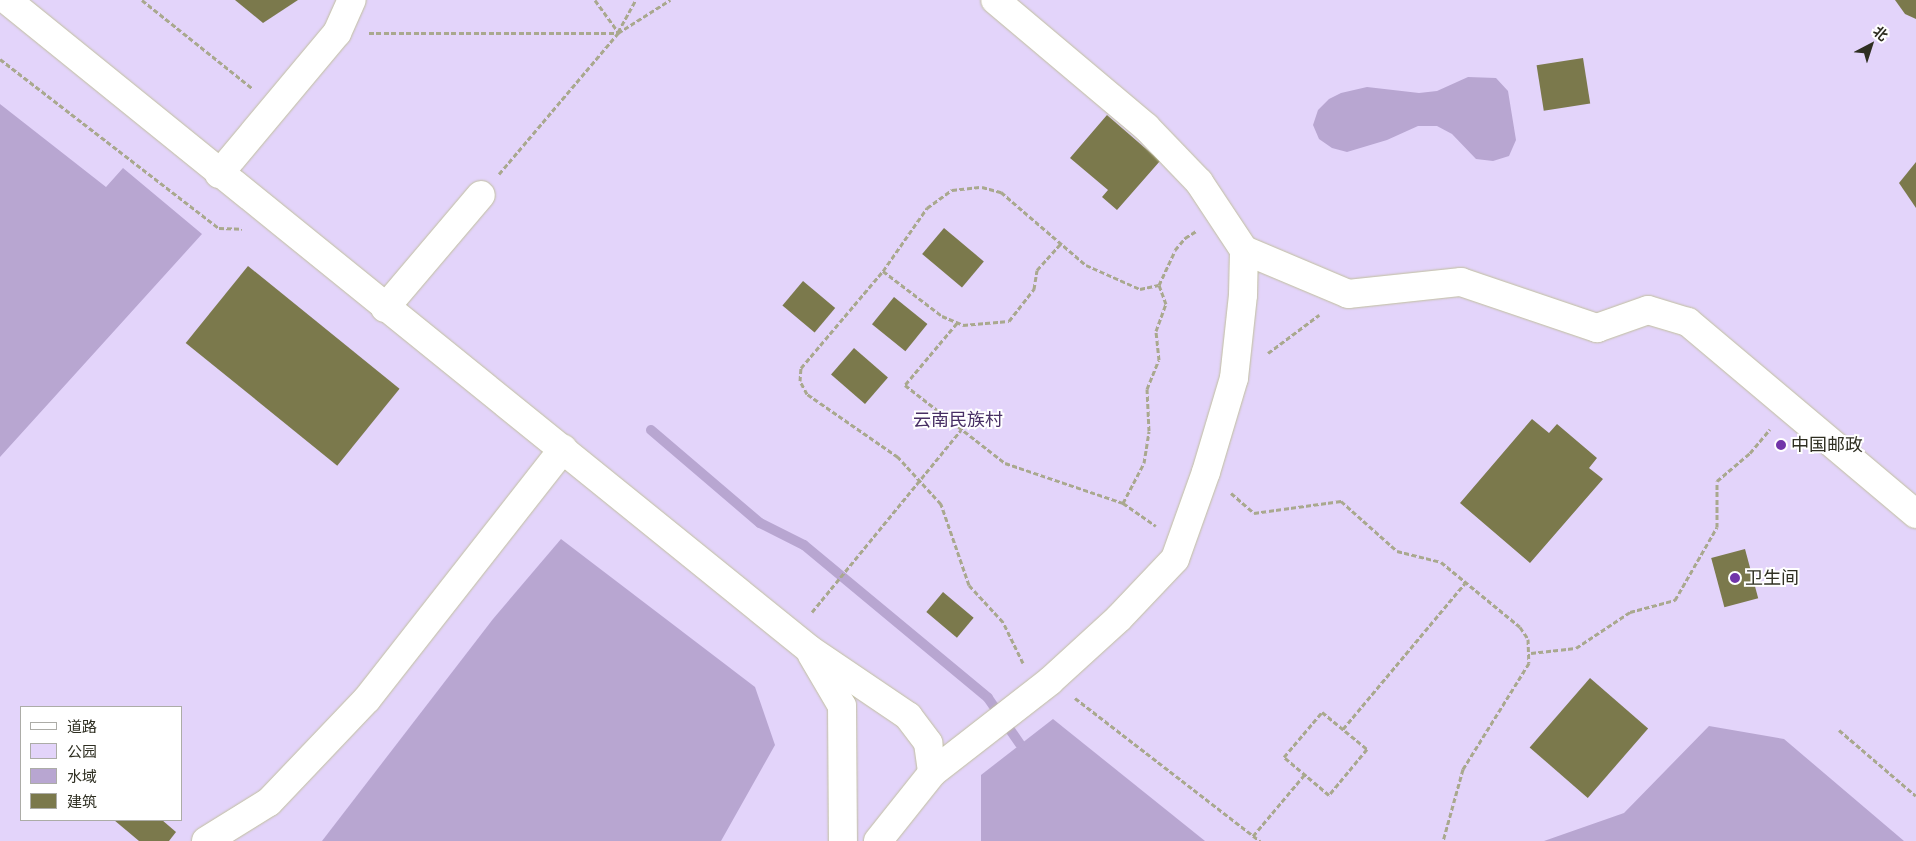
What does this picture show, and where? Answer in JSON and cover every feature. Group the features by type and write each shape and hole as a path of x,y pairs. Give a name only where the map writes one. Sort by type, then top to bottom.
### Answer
{"street":[{"path":"6,0 218,174 563,449 809,649 908,716 928,743 932,773"},
{"path":"218,174 337,33 352,0"},
{"path":"995,0 1146,126 1199,182 1244,250 1348,294 1461,282 1597,328 1648,310 1688,322 1916,514"},
{"path":"386,308 481,195"},
{"path":"878,841 932,773 1043,687 1119,618 1175,559 1206,472 1234,378 1243,295 1244,250"},
{"path":"206,841 269,802 367,699 563,449"},
{"path":"809,649 842,706 843,841"}],"path":[{"path":"142,0 274,106"},
{"path":"595,0 618,33"},
{"path":"481,195 618,33 636,0"},
{"path":"337,33 618,33 670,0"},
{"path":"0,60 219,228 289,230"},
{"path":"1159,286 1140,289 1120,282 1086,265 1001,192 982,187 952,190 927,208 884,271 801,368 800,381 807,394 898,457 941,504 969,585 1002,622 1026,669 1043,687 1102,716 1260,841"},
{"path":"1123,504 1144,463 1150,431 1147,389 1159,360 1156,331 1166,304 1159,286 1175,250 1184,238 1221,217"},
{"path":"884,271 942,316 958,323 1008,321 1034,290 1037,270 1061,243"},
{"path":"1234,378 1348,294"},
{"path":"958,323 905,385 1005,463 1123,504 1181,543"},
{"path":"1531,653 1576,648 1630,612 1675,600 1717,528 1717,481 1750,453 1789,407"},
{"path":"824,597 961,430"},
{"path":"1206,472 1254,512 1341,501 1397,551 1441,562 1520,627 1528,639 1531,653 1530,663 1516,688 1463,769 1443,841"},
{"path":"1343,729 1465,583"},
{"path":"1322,712 1343,729 1367,749 1329,795 1284,757 1322,712"},
{"path":"1838,730 1916,796"},
{"path":"1253,836 1305,774"}],"green space":[{"name":"云南民族村","path":"0,0 1916,0 1916,841 0,841"}],"water":[{"path":"1468,77 1496,78 1508,91 1516,140 1509,156 1493,161 1476,159 1452,134 1437,126 1418,126 1387,140 1347,152 1332,148 1319,139 1313,125 1318,110 1329,99 1341,93 1367,87 1419,93 1437,91"},
{"path":"0,104 106,187 123,168 202,234 0,457"},
{"path":"561,539 755,687 775,745 721,841 322,841 493,619"},
{"path":"1053,719 1205,841 981,841 981,775"},
{"path":"1709,726 1784,739 1904,841 1544,841 1624,813"}],"building":[{"path":"235,0 298,0 263,23"},
{"path":"1895,0 1916,0 1916,19 1905,14"},
{"path":"1583,58 1590,103 1544,111 1537,65"},
{"path":"1107,115 1160,161 1117,210 1102,197 1108,190 1070,158"},
{"path":"1916,162 1916,208 1899,183"},
{"path":"944,228 984,261 962,287 922,254"},
{"path":"248,266 400,389 337,466 186,343"},
{"path":"803,281 835,308 815,333 782,306"},
{"path":"894,297 927,324 905,351 872,324"},
{"path":"854,348 888,378 865,404 831,374"},
{"path":"1532,419 1549,433 1557,424 1597,458 1589,468 1603,479 1530,563 1460,503"},
{"name":"卫生间","path":"1745,549 1758,598 1724,607 1711,558"},
{"path":"943,592 974,618 957,638 926,612"},
{"path":"1590,678 1648,729 1588,798 1530,747"},
{"path":"115,821 163,821 176,832 169,841 139,841"}],"waterway":[{"path":"651,430 760,523 804,545 988,698 1020,744"}],"place":[{"name":"中国邮政","path":"1781,445"},
{"name":"卫生间","path":"1735,578"}]}
